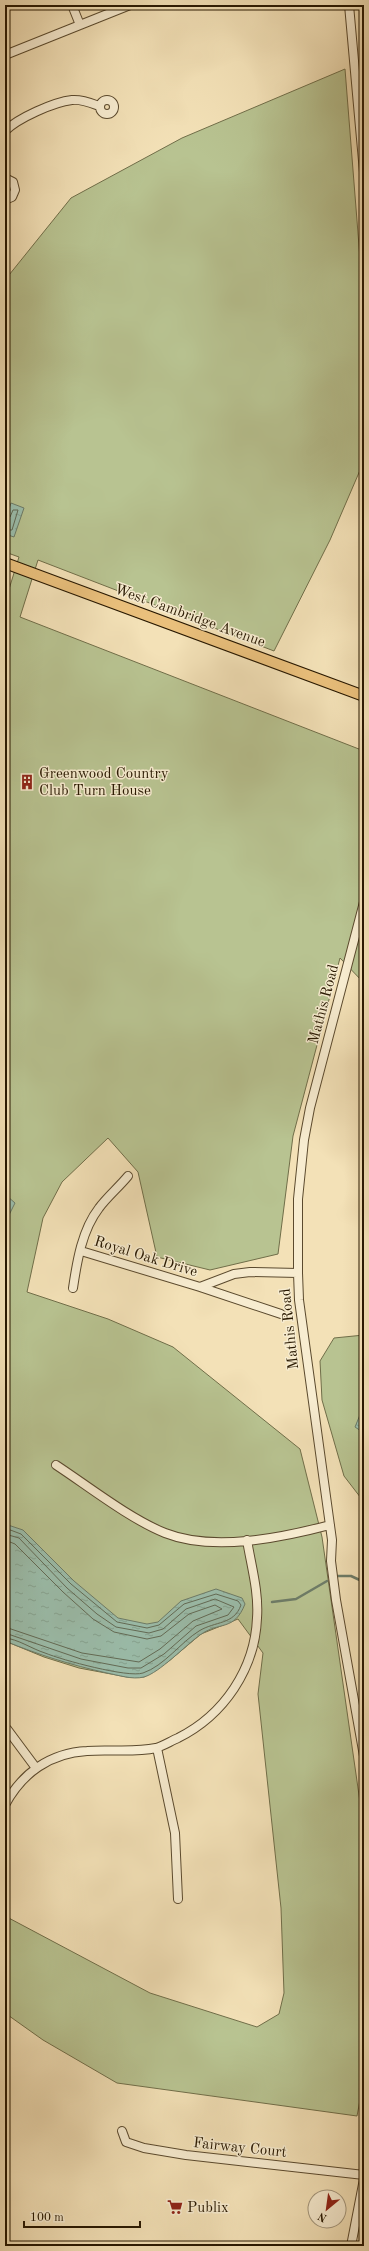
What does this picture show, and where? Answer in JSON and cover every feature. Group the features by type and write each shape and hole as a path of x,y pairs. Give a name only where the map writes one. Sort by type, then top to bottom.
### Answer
{"main road":[{"name":"West Cambridge Avenue","path":"5,563 364,696"}],"street":[{"path":"72,5 80,25"},
{"path":"5,54 130,5"},
{"path":"349,5 362,113 364,172"},
{"path":"5,131 24,117 67,101 82,100 100,106"},
{"path":"5,178 13,182 15,190 12,196 5,200"},
{"name":"Mathis Road","path":"364,902 310,1108 304,1140 298,1199 298,1273 304,1342 332,1540 331,1561 336,1600 361,1712 364,1756"},
{"path":"73,1288 81,1251 88,1228 99,1208 128,1176"},
{"name":"Royal Oak Drive","path":"81,1251 200,1287 234,1274 250,1272 298,1273"},
{"path":"200,1287 281,1314"},
{"path":"56,1465 144,1522 166,1533 186,1539 210,1543 230,1543 330,1525"},
{"path":"5,1805 19,1783 36,1768 47,1761 72,1753 157,1748 184,1734 211,1716 230,1695 245,1668 254,1642 258,1616 247,1540"},
{"path":"6,1729 36,1768"},
{"path":"157,1748 175,1833 178,1899"},
{"name":"Fairway Court","path":"122,2132 126,2142 164,2152 364,2174"},
{"path":"351,2246 364,2179"}],"shaded area":[{"path":"345,69 364,309 364,461 330,540 274,651 38,560 20,617 364,751 364,983 340,958 293,1136 278,1254 210,1270 157,1257 138,1172 108,1138 62,1182 43,1218 27,1292 108,1319 173,1347 300,1449 322,1537 364,1830 364,2079 357,2116 117,2083 43,2040 5,2013 5,1916 150,1993 257,2027 279,2014 284,1993 281,1908 258,1694 263,1653 238,1619 201,1634 169,1661 144,1677 127,1677 79,1668 44,1657 5,1641 5,602 19,557 5,552 5,280 71,198 182,138"},
{"path":"364,1335 364,1502 344,1476 322,1400 320,1361 334,1338"}],"water":[{"path":"11,503 24,508 14,537 5,534 5,520"},
{"path":"7,1196 15,1203 5,1223 5,1197"},
{"path":"364,1405 364,1433 355,1427"},
{"path":"5,1524 23,1530 74,1581 118,1618 147,1624 158,1622 181,1601 216,1589 242,1598 245,1604 241,1613 236,1619 226,1625 214,1628 200,1635 165,1665 144,1677 130,1678 120,1676 81,1667 43,1655 5,1641"}],"waterway":[{"path":"337,1576 351,1576 364,1582"},
{"path":"272,1602 296,1599 327,1581"}],"place":[{"name":"Greenwood Country Club Turn House","path":"27,782"},
{"name":"Publix","path":"175,2207"}]}
